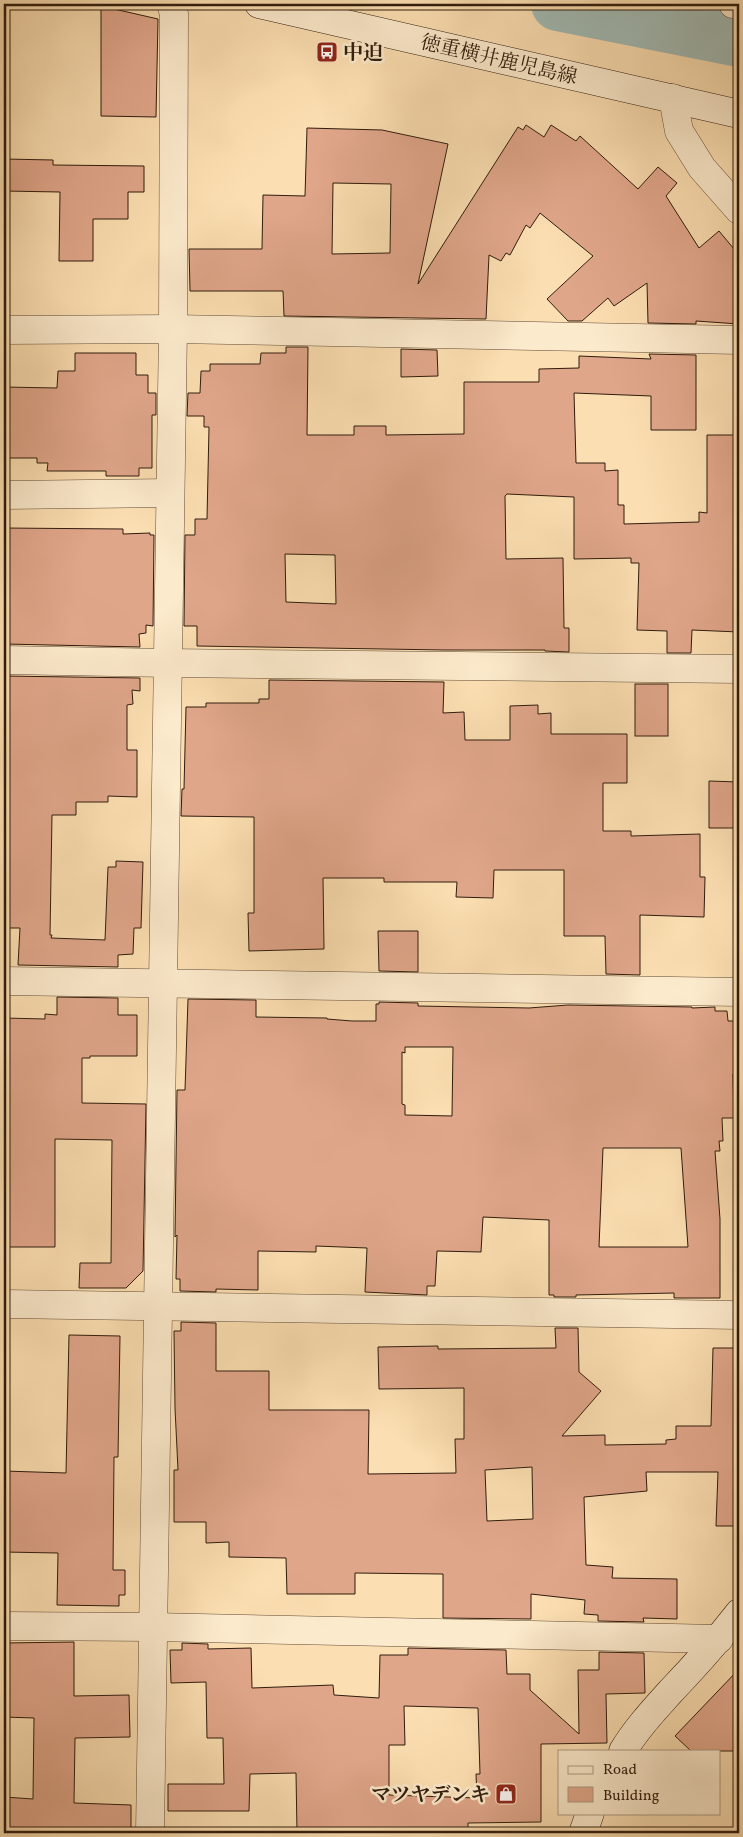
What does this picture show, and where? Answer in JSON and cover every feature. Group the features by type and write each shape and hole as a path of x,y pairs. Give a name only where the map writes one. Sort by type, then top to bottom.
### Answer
{"street":[{"path":"150,1833 172,330 174,14 171,4"},
{"name":"徳重横井鹿児島線","path":"259,4 739,114"},
{"path":"733,4 739,5"},
{"path":"673,98 679,131 702,168 739,210"},
{"path":"4,330 172,330 739,340"},
{"path":"4,494 170,493"},
{"path":"4,660 739,668"},
{"path":"4,981 739,992"},
{"path":"4,1304 739,1315"},
{"path":"624,1750 656,1708 739,1613"},
{"path":"4,1626 153,1627 719,1638"},
{"path":"583,1833 590,1814"}],"building":[{"path":"101,6 158,19 156,117 101,116"},
{"path":"526,125 544,137 551,125 576,141 580,136 638,189 658,167 677,183 666,196 699,248 719,231 739,255 739,324 696,321 696,324 648,323 647,283 614,306 608,298 582,321 568,321 547,299 593,256 540,213 530,228 526,225 510,255 506,253 501,261 489,255 486,319 284,316 283,291 190,291 189,249 262,249 263,195 305,196 307,128 382,130 448,144 418,284 518,127 523,130","holes":["333,183 391,184 390,253 332,254"]},
{"path":"4,159 53,160 53,165 144,166 144,192 128,192 128,219 93,219 93,261 59,261 60,192 4,191"},
{"path":"286,347 308,347 307,435 354,435 354,426 386,426 386,435 464,434 464,382 539,382 539,369 579,368 579,356 651,359 649,354 696,355 696,430 651,430 651,396 574,393 576,463 605,463 605,471 618,470 618,505 624,505 624,524 699,522 699,512 707,513 707,435 739,435 739,632 692,630 691,653 667,653 667,631 637,630 639,563 631,563 631,558 574,559 574,497 507,494 505,496 506,559 563,558 564,628 569,628 569,652 545,650 197,646 197,626 184,626 185,535 195,535 195,519 207,519 209,427 204,427 204,416 187,416 188,393 200,393 201,371 210,371 210,364 260,364 261,353 286,353","holes":["285,554 335,555 336,604 286,602"]},
{"path":"401,349 437,350 438,376 401,377"},
{"path":"75,353 136,353 136,375 148,375 148,393 156,393 156,415 152,415 152,468 139,468 139,476 106,476 106,471 47,471 48,463 37,463 37,458 4,458 4,387 57,388 58,371 75,371"},
{"path":"4,528 123,529 123,534 150,533 150,535 154,535 153,626 146,625 146,633 139,634 140,647 5,644"},
{"path":"4,676 140,678 140,691 132,690 133,704 127,705 127,750 137,750 137,797 108,796 108,802 76,802 76,815 52,815 51,938 105,940 108,867 116,867 116,861 143,862 141,928 134,928 133,954 118,955 118,967 18,965 20,928 9,928 9,892 4,891 6,835 4,835"},
{"path":"269,680 444,682 443,713 464,712 465,740 510,740 510,706 538,705 538,714 551,713 551,734 627,734 627,783 603,783 603,831 631,831 631,836 700,834 700,877 705,877 704,917 640,915 640,975 606,974 605,936 564,936 564,870 494,870 493,898 456,897 457,882 384,882 384,878 323,878 324,949 249,951 248,913 254,913 254,817 181,816 182,789 184,789 186,707 206,707 206,703 259,703 259,699 269,699"},
{"path":"635,684 668,684 668,736 635,736"},
{"path":"709,781 739,782 739,828 709,828"},
{"path":"378,931 418,931 418,972 379,971"},
{"path":"57,997 118,998 118,1015 137,1015 137,1056 90,1056 90,1058 82,1058 82,1103 146,1104 143,1271 126,1288 79,1288 80,1263 111,1263 112,1140 55,1139 55,1247 4,1247 4,1018 45,1019 45,1014 57,1015"},
{"path":"188,999 256,1000 256,1017 327,1018 352,1021 376,1021 376,1004 379,1004 379,1002 418,1003 418,1006 529,1008 568,1005 715,1007 715,1011 727,1011 728,1021 737,1021 739,1074 733,1074 734,1118 722,1118 723,1141 719,1141 720,1151 715,1151 720,1219 720,1298 674,1298 674,1293 554,1297 554,1295 549,1295 549,1220 483,1217 481,1252 437,1251 435,1286 427,1286 427,1295 365,1292 367,1248 316,1246 316,1252 258,1251 258,1290 216,1289 216,1292 180,1291 180,1279 176,1279 177,1235 175,1237 177,1090 185,1090","holes":["405,1047 453,1047 452,1116 405,1115 405,1105 402,1104 402,1052 405,1053","603,1148 681,1148 688,1247 599,1247"]},
{"path":"181,1322 216,1323 216,1371 269,1371 269,1410 369,1410 368,1474 456,1473 455,1439 464,1439 464,1388 379,1389 378,1347 438,1346 438,1349 556,1348 555,1328 578,1328 579,1372 601,1391 562,1436 605,1435 605,1445 666,1444 666,1440 676,1439 676,1426 711,1426 713,1348 739,1348 739,1526 716,1526 718,1472 646,1472 647,1491 584,1497 586,1565 613,1567 612,1578 677,1579 677,1619 643,1618 644,1622 598,1621 598,1615 584,1614 585,1600 531,1594 531,1619 443,1618 443,1574 355,1573 355,1594 287,1594 286,1558 229,1557 229,1542 206,1543 206,1522 174,1522 174,1470 178,1470 174,1331 181,1331","holes":["532,1467 533,1519 487,1521 485,1470"]},
{"path":"69,1335 120,1336 118,1457 114,1457 113,1570 125,1570 125,1595 119,1595 119,1606 57,1605 58,1553 4,1552 4,1471 66,1473"},
{"path":"74,1642 74,1696 129,1695 130,1737 75,1738 74,1803 131,1805 131,1833 4,1831 4,1797 33,1799 34,1718 4,1717 4,1643"},
{"path":"182,1643 208,1644 208,1649 251,1648 252,1688 333,1685 334,1695 379,1698 380,1655 408,1655 408,1648 506,1650 507,1674 530,1674 530,1690 579,1734 578,1670 599,1670 599,1652 644,1653 645,1693 606,1694 607,1743 541,1744 541,1822 468,1823 468,1833 297,1832 296,1773 250,1774 249,1811 168,1811 168,1784 224,1784 223,1738 207,1738 206,1682 171,1683 170,1650 182,1650","holes":["404,1706 478,1708 480,1774 476,1774 477,1798 389,1795 389,1745 405,1745"]},
{"path":"739,1669 739,1751 690,1750 675,1736"}],"waterway":[{"path":"558,4 739,40"}],"place":[{"name":"中迫","path":"327,52"},
{"name":"マツヤデンキ","path":"506,1794"}]}
